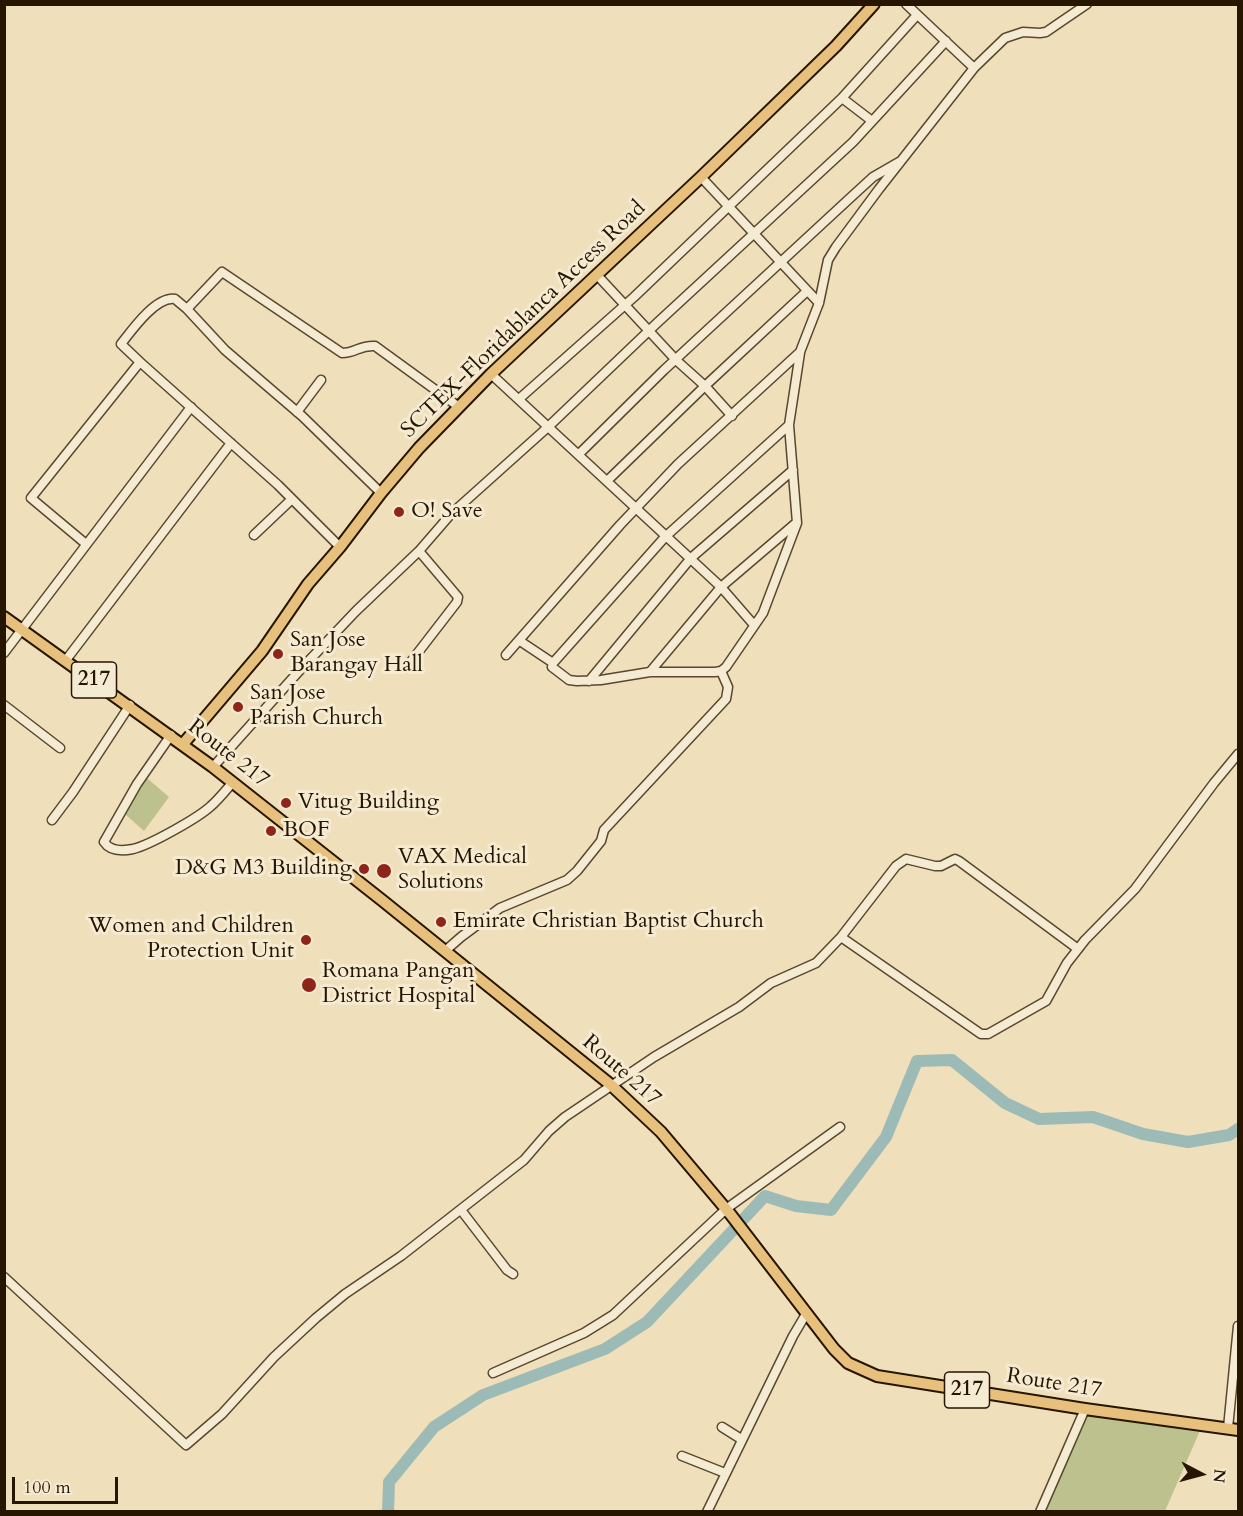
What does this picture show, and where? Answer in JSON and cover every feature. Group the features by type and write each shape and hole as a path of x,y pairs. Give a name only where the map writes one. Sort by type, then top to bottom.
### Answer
{"main road":[{"name":"SCTEX-Floridablanca Access Road","path":"183,744 262,651 288,610 340,547 381,492 419,448 491,374 701,177 836,46 874,4"},
{"name":"Route 217","path":"4,616 130,705 233,782 610,1085 661,1132 729,1212 834,1349 848,1363 877,1376 1085,1409 1233,1429"}],"street":[{"path":"906,4 974,68"},
{"path":"789,425 665,537 553,663 552,667 569,680 590,681 650,672 721,671 726,667 763,613 797,523 789,425 800,352 819,303 828,260 900,162 974,68 1005,38 1023,32 1046,32 1087,4"},
{"path":"519,399 626,305 842,98 917,15"},
{"path":"213,767 300,670 356,611 419,551 451,514 548,427 649,330 853,142 946,41"},
{"path":"842,98 872,121"},
{"path":"579,454 676,360 873,177 900,162"},
{"path":"701,177 806,292 819,303"},
{"path":"188,309 222,272 342,353 354,351 365,345 375,346 459,407"},
{"path":"597,274 676,360 705,386 732,416"},
{"path":"607,481 806,292"},
{"path":"340,547 292,499 121,344 145,315 163,300 175,299 188,309 225,350 297,412 381,492"},
{"path":"506,655 678,464 800,352"},
{"path":"86,544 31,498 140,362"},
{"path":"491,374 665,537 691,558 721,587 754,625"},
{"path":"297,412 321,380"},
{"path":"4,653 191,407"},
{"path":"66,660 231,443"},
{"path":"590,681 691,558 793,470"},
{"path":"254,535 292,499"},
{"path":"650,672 721,587 797,523"},
{"path":"406,668 440,626 458,597 419,551"},
{"path":"520,641 553,663"},
{"path":"445,951 500,908 557,885 577,871 601,841 604,830 726,699 728,687 721,671"},
{"path":"4,705 60,748"},
{"path":"52,820 130,705"},
{"path":"171,735 133,790 104,842 107,847 133,849 148,843 204,812 233,782"},
{"path":"841,937 956,1018 984,1035 1042,1005 1067,963 1135,889 1214,783 1239,754"},
{"path":"4,1277 186,1445 215,1420 273,1357 316,1318 345,1293 401,1256 524,1160 549,1131 565,1117 654,1056 739,1007 771,983 816,963 841,937 896,866 906,859 941,866 955,859 969,867 1078,949"},
{"path":"493,1373 584,1334 613,1315 729,1212 840,1127"},
{"path":"461,1210 507,1270 513,1274"},
{"path":"707,1512 793,1336 807,1314"},
{"path":"1233,1429 1239,1326"},
{"path":"1040,1512 1085,1409"},
{"path":"722,1427 741,1439"},
{"path":"682,1456 725,1473"}],"green space":[{"path":"144,778 169,797 144,831 125,814"},
{"path":"1087,1411 1202,1426 1165,1511 1044,1512"}],"waterway":[{"path":"388,1512 389,1482 434,1427 483,1395 605,1349 647,1322 765,1196 796,1206 831,1210 886,1137 917,1061 952,1060 1005,1103 1039,1119 1093,1117 1143,1134 1188,1142 1229,1135 1238,1129"}],"place":[{"name":"O! Save","path":"399,512"},
{"name":"San Jose Barangay Hall","path":"278,654"},
{"name":"San Jose Parish Church","path":"238,707"},
{"name":"Vitug Building","path":"286,803"},
{"name":"BOF","path":"271,831"},
{"name":"D&G M3 Building","path":"364,869"},
{"name":"VAX Medical Solutions","path":"384,871"},
{"name":"Emirate Christian Baptist Church","path":"441,922"},
{"name":"Women and Children Protection Unit","path":"306,940"},
{"name":"Romana Pangan District Hospital","path":"309,985"}]}
